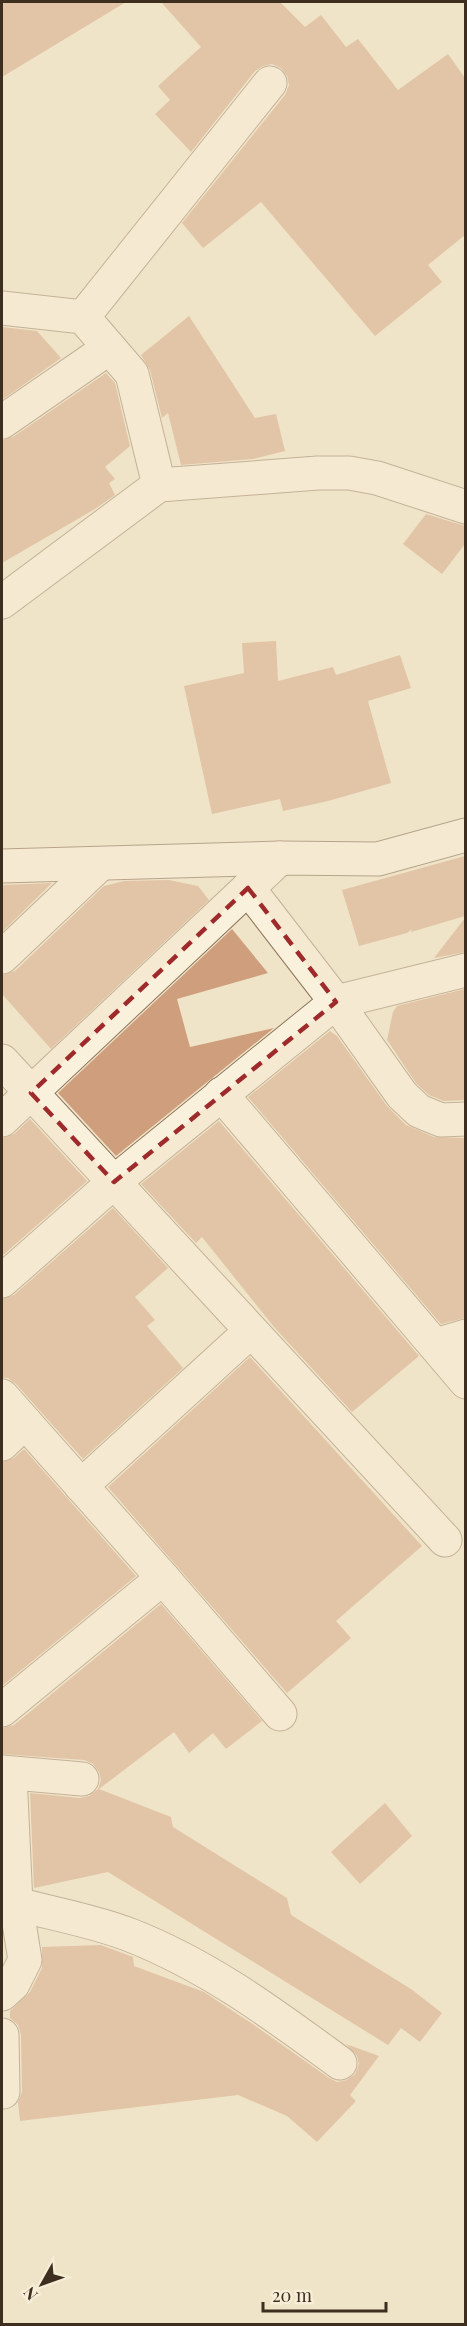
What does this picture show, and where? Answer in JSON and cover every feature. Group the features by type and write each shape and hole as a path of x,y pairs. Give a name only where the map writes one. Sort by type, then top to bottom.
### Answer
{"street":[{"path":"83,317 270,83"},
{"path":"2,308 83,317 132,374 159,485"},
{"path":"2,422 109,348"},
{"path":"2,602 159,485 318,473 349,473 377,478 465,507"},
{"path":"2,866 280,858 378,859 465,835"},
{"path":"2,1120 280,858"},
{"path":"2,957 99,865"},
{"path":"248,888 336,1002 402,1095 418,1111 441,1120 465,1119"},
{"path":"2,1281 114,1182 336,1002 465,970"},
{"path":"2,1061 446,1540"},
{"path":"221,1094 465,1382"},
{"path":"81,1486 251,1331"},
{"path":"435,1345 465,1336"},
{"path":"2,1396 13,1433 81,1486 280,1714"},
{"path":"2,1710 163,1578"},
{"path":"2,1994 13,1984 25,1960 9,1902 6,1773 82,1779"},
{"path":"9,1902 128,1935 183,1958 249,1996 340,2063"},
{"path":"2,2035 3,2092"}],"highlighted area":[{"path":"248,888 336,1002 114,1182 31,1093"}],"building":[{"path":"2,2 126,2 2,77"},
{"path":"161,2 280,2 305,27 321,15 346,47 358,39 398,90 448,54 465,78 465,235 428,265 442,282 375,336 261,202 203,248 182,223 285,95 289,85 287,76 281,68 272,64 255,71 191,152 155,114 170,100 158,86 201,47"},
{"path":"189,316 255,418 276,414 285,451 253,459 181,465 168,413 162,418 150,370 141,355"},
{"path":"2,327 37,331 61,358 2,400"},
{"path":"106,373 115,383 130,446 105,467 115,479 109,483 115,495 2,563 2,440 13,437"},
{"path":"426,514 465,526 465,544 442,574 403,544"},
{"path":"276,641 278,681 333,667 336,675 400,655 411,688 368,701 391,783 283,811 280,799 212,814 184,686 244,673 242,643"},
{"path":"465,856 465,916 411,932 412,929 407,933 359,946 342,890"},
{"path":"169,880 198,886 209,900 51,1049 2,994 2,975 15,971 104,886 124,881"},
{"path":"52,883 2,932 2,885"},
{"path":"465,918 465,952 434,958"},
{"path":"232,929 268,973 177,999 190,1047 274,1028 116,1156 58,1093"},
{"path":"465,989 465,1100 444,1101 429,1095 416,1083 387,1040 393,1012 397,1006"},
{"path":"330,1031 337,1036 387,1106 406,1125 434,1137 465,1138 465,1318 441,1324 248,1097"},
{"path":"30,1119 87,1181 2,1256 2,1138 14,1134"},
{"path":"219,1121 419,1356 352,1412 274,1327 202,1237 196,1243 141,1184"},
{"path":"113,1208 168,1268 135,1297 155,1320 147,1326 183,1368 83,1459 16,1384 8,1378 2,1378 2,1299 14,1295"},
{"path":"250,1357 422,1546 336,1621 351,1638 287,1693 108,1487"},
{"path":"24,1449 136,1576 2,1686 2,1462 14,1458"},
{"path":"161,1604 262,1721 226,1749 213,1733 189,1753 174,1732 99,1789 171,1817 173,1827 287,1898 291,1915 411,1989 442,2013 420,2042 401,2028 388,2045 108,1872 34,1888 30,1793 80,1798 89,1796 98,1789 101,1780 93,1764 84,1760 2,1754 2,1728 14,1725"},
{"path":"385,1803 412,1836 360,1884 331,1852"},
{"path":"101,1945 133,1957 134,1966 204,1992 337,2082 347,2080 355,2074 359,2064 357,2056 346,2044 379,2056 350,2095 356,2101 317,2142 287,2116 238,2095 20,2121 18,2102 22,2092 21,2035 18,2025 10,2018 10,2011 30,1992 42,1968 42,1947"}]}
